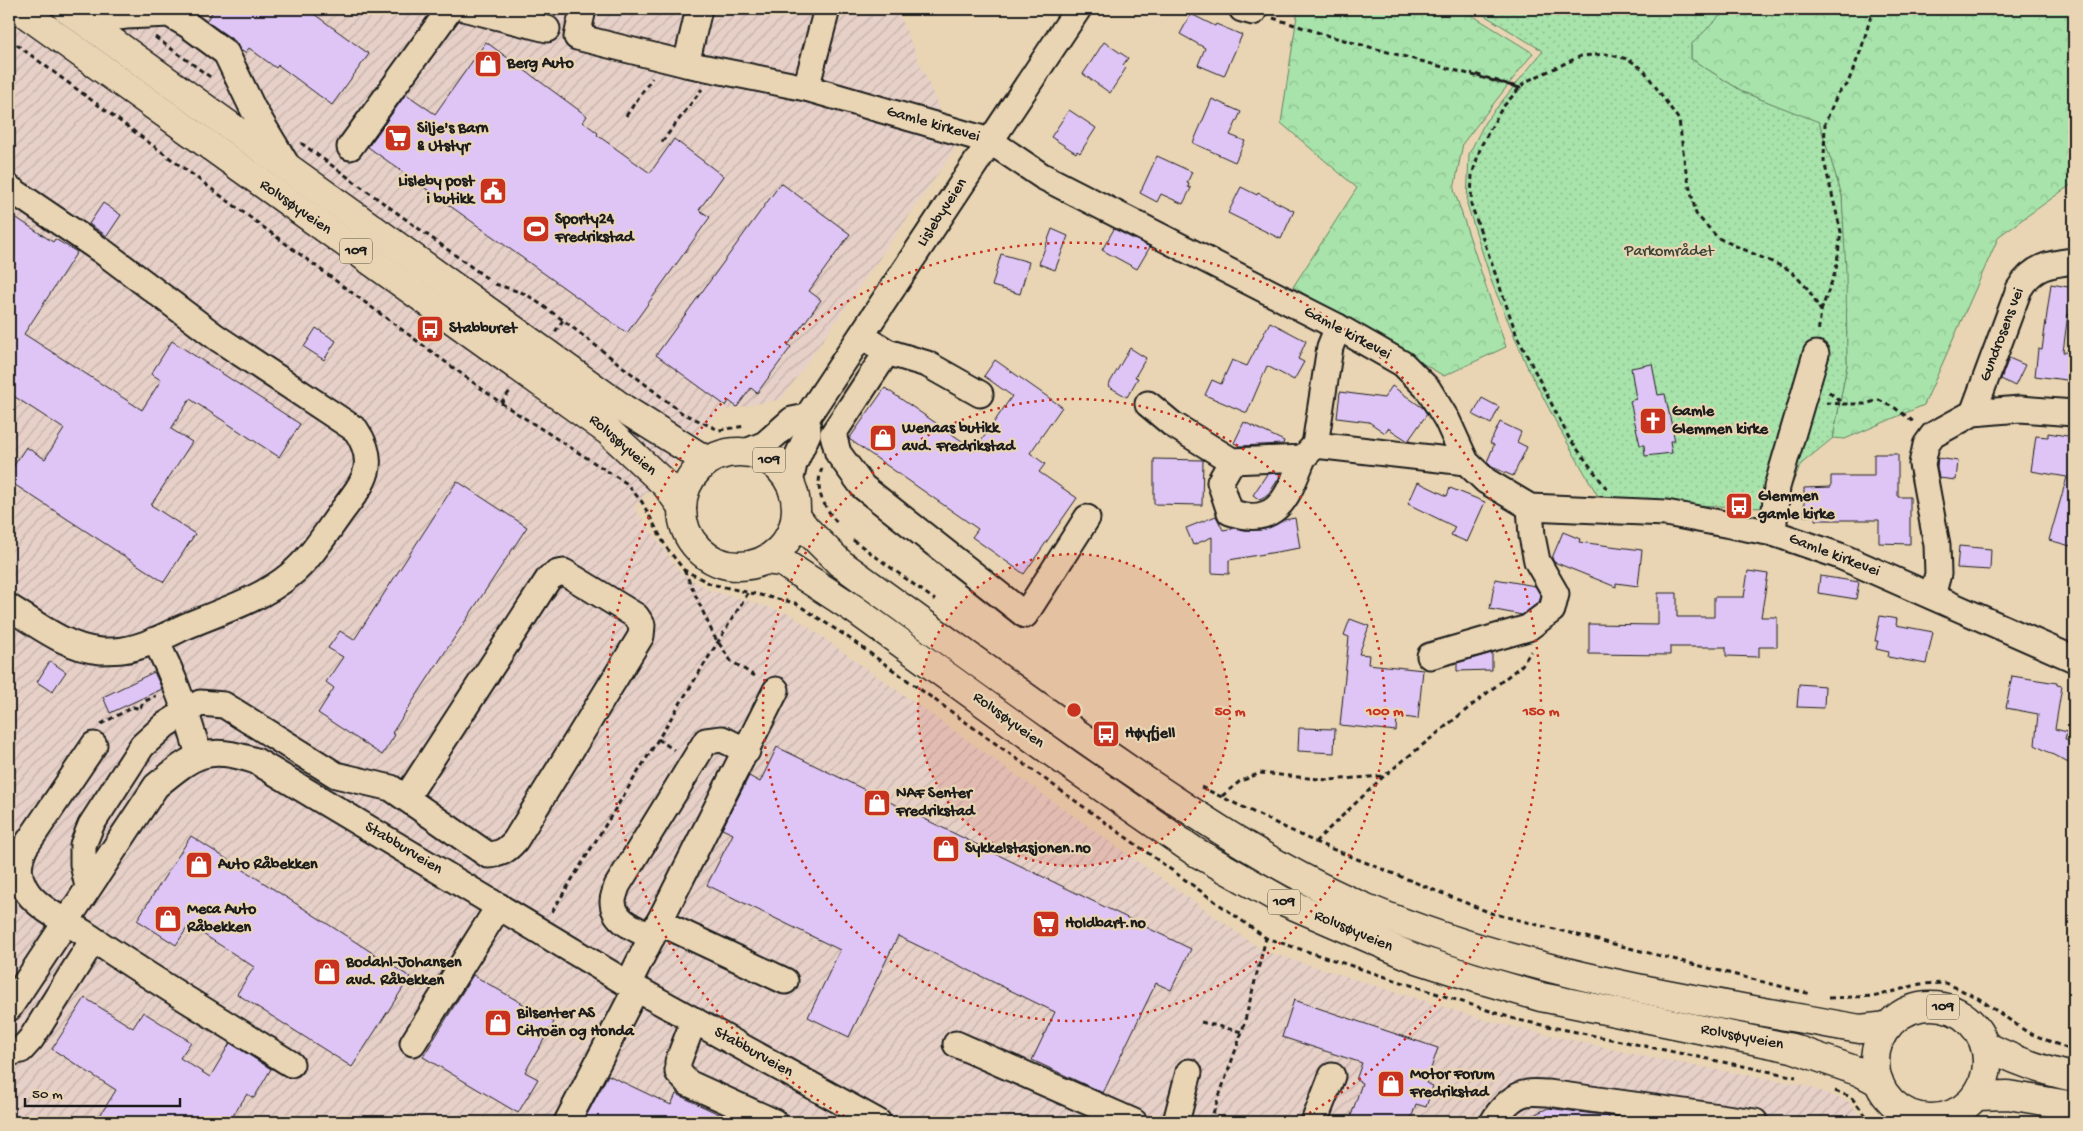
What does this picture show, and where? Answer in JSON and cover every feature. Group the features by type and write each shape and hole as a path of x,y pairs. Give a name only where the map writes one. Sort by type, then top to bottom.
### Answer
{"main road":[{"name":"Rolvsøyveien","path":"19,9 608,432 666,484 682,507"},
{"name":"Rolvsøyveien","path":"75,15 624,409 707,461"},
{"name":"109","path":"746,452 771,461 790,482 795,499 796,516 788,538 781,548 765,560 743,566 718,562 698,549 685,528 682,507 690,479 707,461 727,453 746,452"},
{"name":"Rolvsøyveien","path":"796,516 806,529 840,563 1091,744 1210,824 1292,872 1365,907 1477,949 1650,991 1860,1029 1888,1026"},
{"name":"Rolvsøyveien","path":"765,560 782,562 822,588 1067,763 1186,845 1281,900 1417,959 1476,978 1541,997 1792,1048 1860,1072 1879,1082"},
{"name":"109","path":"1922,1006 1942,1006 1962,1014 1976,1028 1986,1046 1987,1072 1977,1096 1962,1110 1942,1120 1900,1115 1879,1082 1875,1063 1878,1043 1888,1026 1903,1013 1922,1006"},
{"path":"1986,1046 2005,1056 2074,1078"},
{"path":"1977,1096 2008,1095 2074,1106"}],"street":[{"path":"350,147 450,9"},
{"path":"467,9 547,29"},
{"name":"Gamle kirkevei","path":"583,9 577,37 716,70 806,88 990,141 1042,176 1338,328 1402,364 1428,389 1446,420 1466,462 1486,481 1530,506 1617,512 1666,513 1773,533 1840,556 2074,659"},
{"path":"676,61 699,9"},
{"path":"806,88 827,9"},
{"name":"Lislebyveien","path":"790,482 794,464 808,433 807,417 1078,9"},
{"path":"75,15 126,16 169,14 194,17 226,53 253,108 289,169"},
{"path":"9,188 102,252 216,337 356,430 366,444 368,461 364,481 307,559 289,576 258,596 155,640 124,650 99,651 80,647 55,635 9,607"},
{"name":"Gundrosens vei","path":"1974,413 2019,289 2025,279 2040,267 2074,261"},
{"path":"1232,461 1220,482 1230,512 1242,516 1271,513 1287,497 1309,451 1330,347 1338,328"},
{"path":"862,336 887,352 927,364 980,394"},
{"path":"833,434 887,352"},
{"path":"1773,533 1776,487 1812,365"},
{"path":"1148,404 1172,424 1232,461 1309,451 1466,462"},
{"path":"1932,596 1938,574 1937,545 1922,464 1926,445 1933,435 1974,413 2020,409 2074,413"},
{"path":"746,452 765,444 792,420 807,417 833,434 838,453 863,487 1025,615 1087,518"},
{"path":"1430,656 1528,628 1552,610 1556,594 1537,560 1532,536 1530,506"},
{"path":"88,888 83,864 83,845 90,825 142,746 165,725 200,704 224,705 336,775 391,788 488,855 507,850 515,841 641,636 642,625 636,616 564,572 549,578 406,798"},
{"path":"155,640 171,669 186,711 198,756"},
{"path":"567,1122 632,986 656,930 776,690"},
{"path":"747,751 722,739 706,741 618,886 613,901 617,915 623,921 656,930 785,981"},
{"path":"94,744 24,847 13,869 28,893 40,905 291,1064"},
{"name":"Stabburveien","path":"9,1008 156,786 177,769 198,756 217,753 235,754 256,761 632,986 878,1122"},
{"path":"320,800 336,775"},
{"path":"413,1043 499,906"},
{"path":"9,1053 21,1050 31,1039 93,940"},
{"path":"694,1020 678,1062 678,1072 688,1083 774,1122"},
{"path":"956,1044 1134,1122"},
{"path":"1176,1122 1188,1072"},
{"path":"1314,1122 1332,1076"},
{"path":"1493,1122 1497,1114 1524,1093 1548,1093 1755,1122"}],"path":[{"path":"1874,9 1847,85 1838,93 1825,123 1824,161 1841,232 1836,270 1821,311 1812,365 1843,404 1865,404 1879,400 1895,408 1933,435"},
{"path":"1247,10 1329,36 1471,73 1520,88"},
{"path":"1617,512 1606,486 1569,438 1517,336 1471,204 1472,175 1481,146 1502,108 1525,82 1581,56 1606,54 1628,59 1642,70 1679,120 1685,166 1696,214 1718,238 1790,270 1808,289 1821,311"},
{"path":"626,116 676,61"},
{"path":"662,142 716,70"},
{"path":"553,336 563,320"},
{"path":"501,403 514,386"},
{"path":"684,570 698,603 731,661 776,690"},
{"path":"540,930 748,593"},
{"path":"1315,842 1384,776 1522,665 1532,650"},
{"path":"94,744 93,727 134,707 140,709 143,702 159,695 161,700"},
{"path":"658,739 674,750"},
{"path":"1222,796 1238,782 1260,773 1328,780 1384,776"},
{"path":"1210,1122 1242,1032 1266,938"},
{"path":"1201,1022 1242,1032"}],"shaded area":[{"path":"9,9 897,9 956,148 782,399 720,411 634,507 681,573 711,591 790,614 1262,950 1489,1021 1646,1057 1805,1085 1848,1101 1865,1122 9,1122"}],"green space":[{"path":"1298,9 1462,9 1533,53 1463,143 1454,190 1506,347 1444,376 1293,287 1357,188 1281,123"},
{"name":"Parkområdet","path":"1474,9 1727,9 1691,45 1691,59 1745,93 1819,122 1842,196 1846,272 1847,365 1833,438 1801,464 1781,509 1599,498 1559,428 1527,366 1492,283 1467,204 1469,154 1485,122 1543,51"},
{"path":"1727,9 2074,9 2074,154 2072,184 1999,236 1924,405 1845,439 1833,438 1847,365 1842,196 1819,123 1745,93 1691,59 1691,45"}],"building":[{"path":"215,9 307,9 369,54 332,105 278,65 276,68 249,48 245,53 240,50 235,41 206,21"},
{"path":"1191,14 1215,26 1216,24 1242,35 1224,76 1198,65 1205,48 1180,34"},
{"path":"486,42 587,116 583,122 598,133 597,135 650,173 674,139 723,176 699,210 710,217 627,333 368,147 406,94 435,114"},
{"path":"1104,42 1128,58 1123,65 1126,68 1110,93 1083,74"},
{"path":"1212,99 1241,112 1230,135 1245,141 1235,162 1193,143"},
{"path":"1069,110 1096,128 1080,153 1077,151 1076,153 1051,137"},
{"path":"1157,156 1192,172 1187,183 1189,184 1188,187 1191,188 1183,204 1161,194 1157,202 1140,193"},
{"path":"781,183 850,234 809,291 821,300 788,345 791,347 757,393 751,388 737,407 729,401 726,406 656,355"},
{"path":"1241,187 1257,195 1258,193 1294,211 1281,239 1228,213"},
{"path":"103,203 121,215 107,236 89,224"},
{"path":"9,213 53,242 55,239 77,252 24,334 142,410 161,380 151,374 172,341 300,424 279,457 190,399 171,429 192,442 151,505 195,534 164,582 9,481 9,473 26,447 45,459 64,429 9,393"},
{"path":"1052,229 1068,236 1055,270 1039,264"},
{"path":"1114,229 1150,247 1137,269 1102,250"},
{"path":"1001,254 1029,262 1020,294 992,286"},
{"path":"2051,284 2074,288 2074,315 2068,314 2063,352 2074,353 2074,381 2035,376 2038,349 2042,350"},
{"path":"1270,322 1306,341 1298,359 1304,362 1294,380 1267,366 1247,413 1205,395 1212,380 1221,384 1232,360 1247,366"},
{"path":"316,328 336,341 324,360 304,347"},
{"path":"1130,348 1146,358 1135,377 1138,378 1127,397 1108,386"},
{"path":"2009,358 2025,365 2015,386 2001,379"},
{"path":"995,360 1062,407 1030,453 1045,464 1039,472 1077,498 1024,574 972,537 978,529 849,439 885,388 975,450 1012,396 984,376"},
{"name":"Gamle Glemmen kirke","path":"1652,364 1658,395 1665,394 1675,441 1670,441 1672,453 1645,456 1644,445 1640,445 1630,401 1636,399 1631,368"},
{"path":"1392,386 1423,408 1427,414 1408,441 1388,428 1385,433 1369,422 1337,418 1340,392 1384,398"},
{"path":"1482,398 1499,407 1491,424 1473,415"},
{"path":"1244,422 1284,441 1283,444 1240,446 1234,443"},
{"path":"1500,422 1521,432 1517,442 1527,447 1513,476 1492,467 1487,462 1494,445 1490,443"},
{"path":"2048,433 2074,437 2074,547 2049,540 2067,477 2031,471 2036,436 2048,437"},
{"path":"1874,454 1898,454 1898,497 1910,497 1910,544 1879,543 1879,520 1815,520 1815,516 1804,516 1804,488 1831,487 1831,476 1874,476"},
{"path":"1938,458 1958,461 1956,480 1939,478"},
{"path":"1154,459 1203,460 1202,505 1154,504"},
{"path":"1280,473 1279,478 1268,495 1260,500 1253,495 1267,474"},
{"path":"457,481 527,527 392,733 395,735 382,755 318,713 334,688 326,682 343,657 328,648 340,631 354,640"},
{"path":"1418,482 1447,496 1450,488 1485,502 1467,542 1451,535 1455,527 1408,504"},
{"path":"1216,516 1223,530 1235,528 1246,530 1264,529 1284,520 1295,518 1300,548 1229,560 1229,574 1212,573 1212,537 1193,545 1186,528"},
{"path":"1563,532 1580,539 1579,542 1642,550 1638,586 1616,583 1616,587 1554,562 1552,558"},
{"path":"1959,546 1991,549 1990,570 1957,568"},
{"path":"1748,571 1768,574 1761,617 1777,617 1777,647 1759,647 1759,657 1726,656 1726,647 1670,647 1670,655 1589,654 1589,624 1658,625 1658,593 1677,593 1677,617 1714,617 1714,597 1744,597"},
{"path":"1820,576 1859,582 1856,599 1818,593"},
{"path":"1495,579 1535,586 1541,596 1539,602 1522,615 1490,609"},
{"path":"1880,616 1897,619 1896,625 1933,632 1926,664 1888,657 1889,652 1876,649 1878,641 1875,641"},
{"path":"1350,619 1369,626 1359,654 1369,655 1368,664 1423,670 1418,719 1397,716 1396,731 1340,725 1349,637 1344,635"},
{"path":"1492,653 1492,670 1457,671 1457,663"},
{"path":"50,661 66,672 52,692 37,682"},
{"path":"154,672 162,689 110,713 103,697"},
{"path":"2012,676 2057,683 2057,685 2062,686 2055,729 2067,732 2065,740 2074,742 2074,766 2035,745 2038,714 2006,708"},
{"path":"1799,684 1825,686 1824,708 1797,707"},
{"path":"1299,728 1335,729 1334,753 1298,751"},
{"path":"777,747 1191,949 1171,990 1156,983 1103,1093 1032,1060 1055,1012 898,936 849,1037 808,1017 840,950 707,885 733,834 722,829 749,776 760,782"},
{"name":"Bodahl-Johansen avd. Råbekken","path":"191,836 410,977 352,1067 237,994 254,967 189,925 176,945 137,920"},
{"path":"473,975 554,1022 525,1072 538,1079 518,1113 423,1057"},
{"path":"85,998 133,1028 143,1012 191,1042 180,1058 210,1077 230,1043 271,1069 254,1098 247,1094 229,1122 96,1122 116,1090 52,1049"},
{"path":"1294,1000 1438,1048 1426,1083 1433,1086 1426,1107 1416,1104 1410,1122 1349,1122 1362,1083 1356,1080 1362,1063 1282,1037"},
{"path":"608,1075 671,1105 676,1094 736,1122 583,1122"},
{"path":"1548,1108 1609,1116 1608,1122 1519,1122"}],"place":[{"name":"Berg Auto","path":"488,64"},
{"name":"Silje's Barn & Utstyr","path":"398,138"},
{"name":"Lisleby post i butikk","path":"493,191"},
{"name":"Sporty24 Fredrikstad","path":"536,229"},
{"name":"Stabburet","path":"430,329"},
{"name":"Gamle Glemmen kirke","path":"1653,421"},
{"name":"Wenaas butikk avd. Fredrikstad","path":"883,438"},
{"name":"Glemmen gamle kirke","path":"1739,506"},
{"name":"Høyfjell","path":"1106,734"},
{"name":"NAF Senter Fredrikstad","path":"877,803"},
{"name":"Sykkelstasjonen.no","path":"946,849"},
{"name":"Auto Råbekken","path":"199,865"},
{"name":"Meca Auto Råbekken","path":"168,919"},
{"name":"Holdbart.no","path":"1046,924"},
{"name":"Bodahl-Johansen avd. Råbekken","path":"327,972"},
{"name":"Bilsenter AS Citroën og Honda","path":"498,1023"},
{"name":"Motor Forum Fredrikstad","path":"1391,1084"}]}
